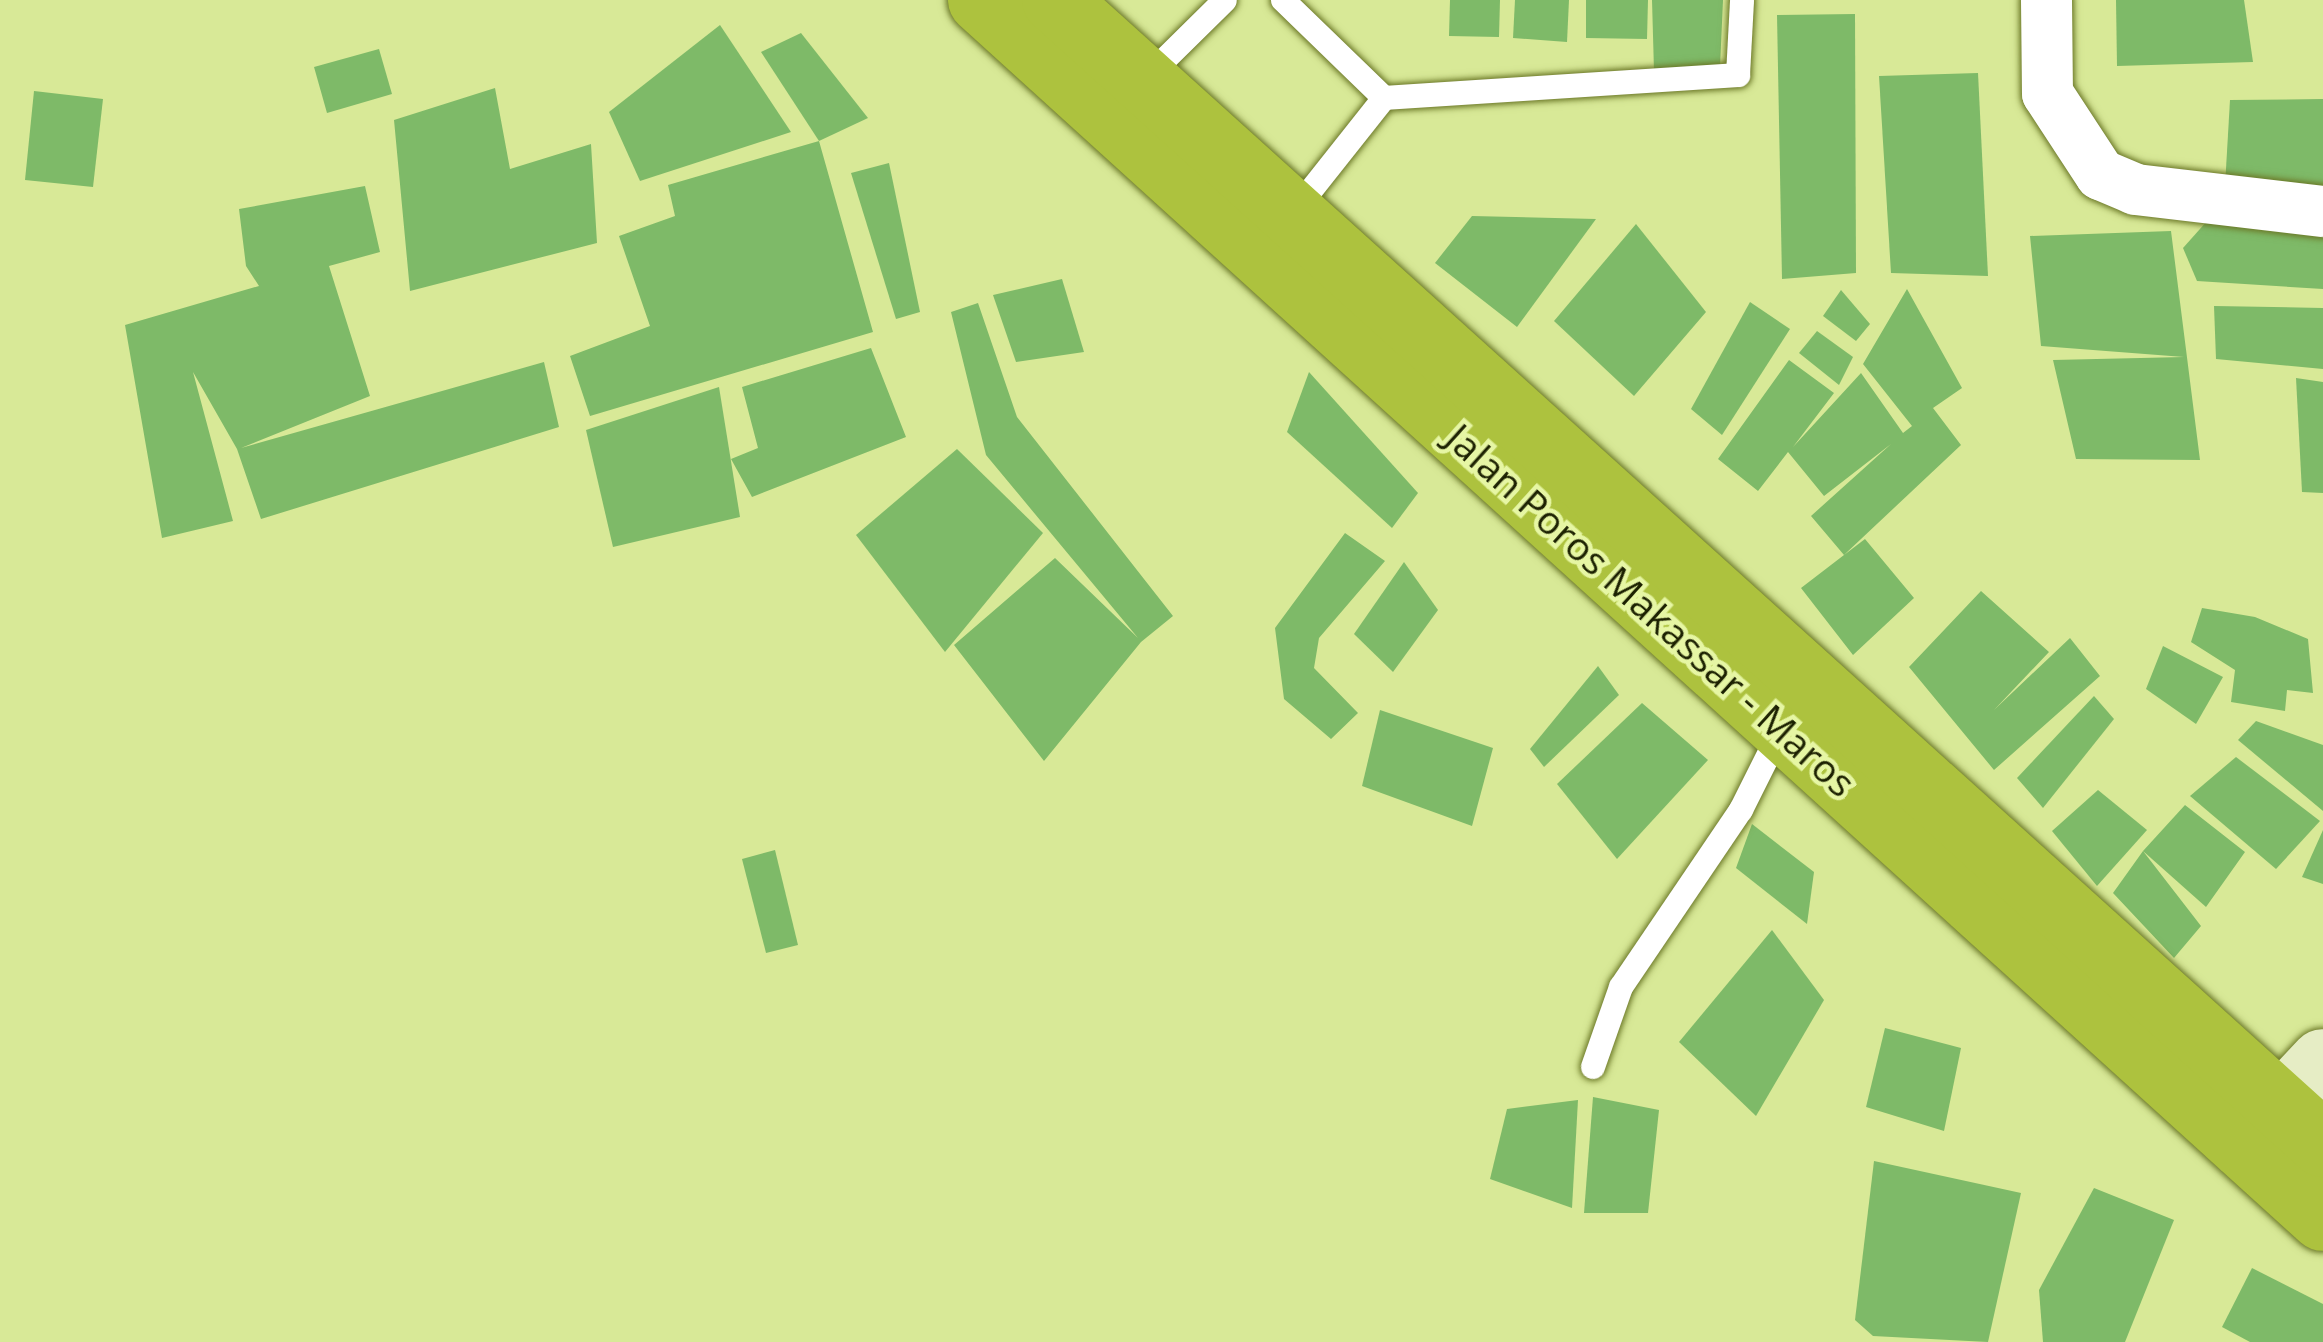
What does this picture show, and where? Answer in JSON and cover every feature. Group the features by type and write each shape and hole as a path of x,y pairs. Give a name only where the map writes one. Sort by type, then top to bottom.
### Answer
{"highway":[{"name":"Jalan Poros Makassar - Maros","path":"981,0 1781,730 2293,1115"},
{"name":"Jalan Poros Makassar - Maros","path":"1055,0 2293,1115 2323,1218"}],"street":[{"path":"2047,0 2047,93 2100,174 2135,189 2323,211"}],"lane":[{"path":"1144,80 1225,0"},
{"path":"1282,0 1384,98 1738,75 1742,0"},
{"path":"1292,214 1384,98"},
{"path":"1593,1067 1622,988 1741,810 1781,730"}],"building":[{"path":"1450,0 1500,0 1499,37 1449,36"},
{"path":"1515,0 1569,0 1567,42 1513,38"},
{"path":"1586,0 1648,0 1647,39 1586,38"},
{"path":"1652,0 1723,0 1720,67 1654,71"},
{"path":"2116,0 2244,0 2253,62 2117,66"},
{"path":"1855,14 1856,273 1782,279 1777,15"},
{"path":"720,25 791,132 640,181 609,112"},
{"path":"801,33 868,118 819,141 761,52"},
{"path":"379,49 392,94 327,113 314,67"},
{"path":"1978,73 1988,276 1891,273 1879,76"},
{"path":"495,88 510,169 591,144 597,243 410,291 394,120"},
{"path":"34,91 103,99 93,187 25,180"},
{"path":"2323,99 2323,200 2225,186 2230,100"},
{"path":"819,141 873,332 590,416 570,356 650,326 619,236 675,216 668,185"},
{"path":"889,163 920,312 896,319 851,173"},
{"path":"365,186 380,252 329,266 370,396 241,448 544,362 559,427 261,519 237,449 193,372 233,521 162,538 125,325 259,286 246,266 239,209"},
{"path":"2216,211 2323,218 2323,289 2197,281 2183,248"},
{"path":"1472,216 1596,219 1517,327 1435,263"},
{"path":"1636,224 1706,312 1634,396 1554,321"},
{"path":"2171,231 2200,460 2076,459 2053,360 2184,357 2041,346 2030,236"},
{"path":"1062,279 1084,352 1016,362 993,295"},
{"path":"1907,289 1962,388 1933,408 1961,445 1844,555 1811,516 1891,444 1824,496 1788,452 1758,491 1718,459 1789,360 1834,393 1793,447 1861,373 1903,433 1912,426 1863,364"},
{"path":"1841,290 1870,324 1856,341 1823,316"},
{"path":"1750,302 1790,329 1722,435 1691,409"},
{"path":"978,303 1017,417 1173,616 1141,642 1044,761 954,645 1055,558 1138,638 986,455 951,312"},
{"path":"2214,306 2323,308 2323,369 2216,359"},
{"path":"1817,331 1853,357 1839,385 1799,353"},
{"path":"871,348 906,437 752,497 731,459 758,448 742,387"},
{"path":"1309,372 1418,493 1392,528 1287,432"},
{"path":"2296,378 2323,382 2323,493 2302,492"},
{"path":"719,387 740,517 613,547 586,430"},
{"path":"957,449 1043,533 945,652 856,535"},
{"path":"1345,533 1385,561 1319,638 1314,668 1358,713 1331,739 1284,699 1275,628"},
{"path":"1865,539 1914,598 1853,655 1801,588"},
{"path":"1404,562 1438,610 1393,672 1354,634"},
{"path":"1981,591 2049,652 1994,710 2070,638 2100,676 1994,770 1909,667"},
{"path":"2202,608 2255,617 2308,639 2313,693 2287,690 2285,711 2231,702 2235,670 2191,642"},
{"path":"2163,646 2223,677 2196,724 2146,689"},
{"path":"1598,666 1619,695 1544,767 1530,749"},
{"path":"2094,696 2114,719 2043,808 2017,778"},
{"path":"1642,703 1708,760 1617,859 1557,784"},
{"path":"1380,710 1493,748 1472,826 1362,786"},
{"path":"2256,721 2323,745 2323,811 2238,740"},
{"path":"2236,757 2320,821 2276,869 2190,796"},
{"path":"2098,790 2147,830 2097,886 2052,831"},
{"path":"2185,805 2245,852 2206,907 2143,851"},
{"path":"1752,824 1814,872 1807,924 1736,868"},
{"path":"2323,830 2323,884 2302,877"},
{"path":"775,850 798,945 766,953 742,859"},
{"path":"2143,851 2201,926 2174,958 2113,893"},
{"path":"1772,930 1824,1000 1756,1116 1679,1042"},
{"path":"1885,1028 1961,1048 1944,1131 1866,1107"},
{"path":"1593,1097 1659,1110 1648,1213 1584,1213"},
{"path":"1578,1100 1572,1208 1490,1179 1507,1109"},
{"path":"1874,1161 2021,1193 1988,1342 1873,1336 1855,1320"},
{"path":"2094,1188 2174,1220 2125,1342 2043,1342 2039,1290"},
{"path":"2252,1268 2323,1304 2323,1342 2250,1342 2222,1327"}]}
